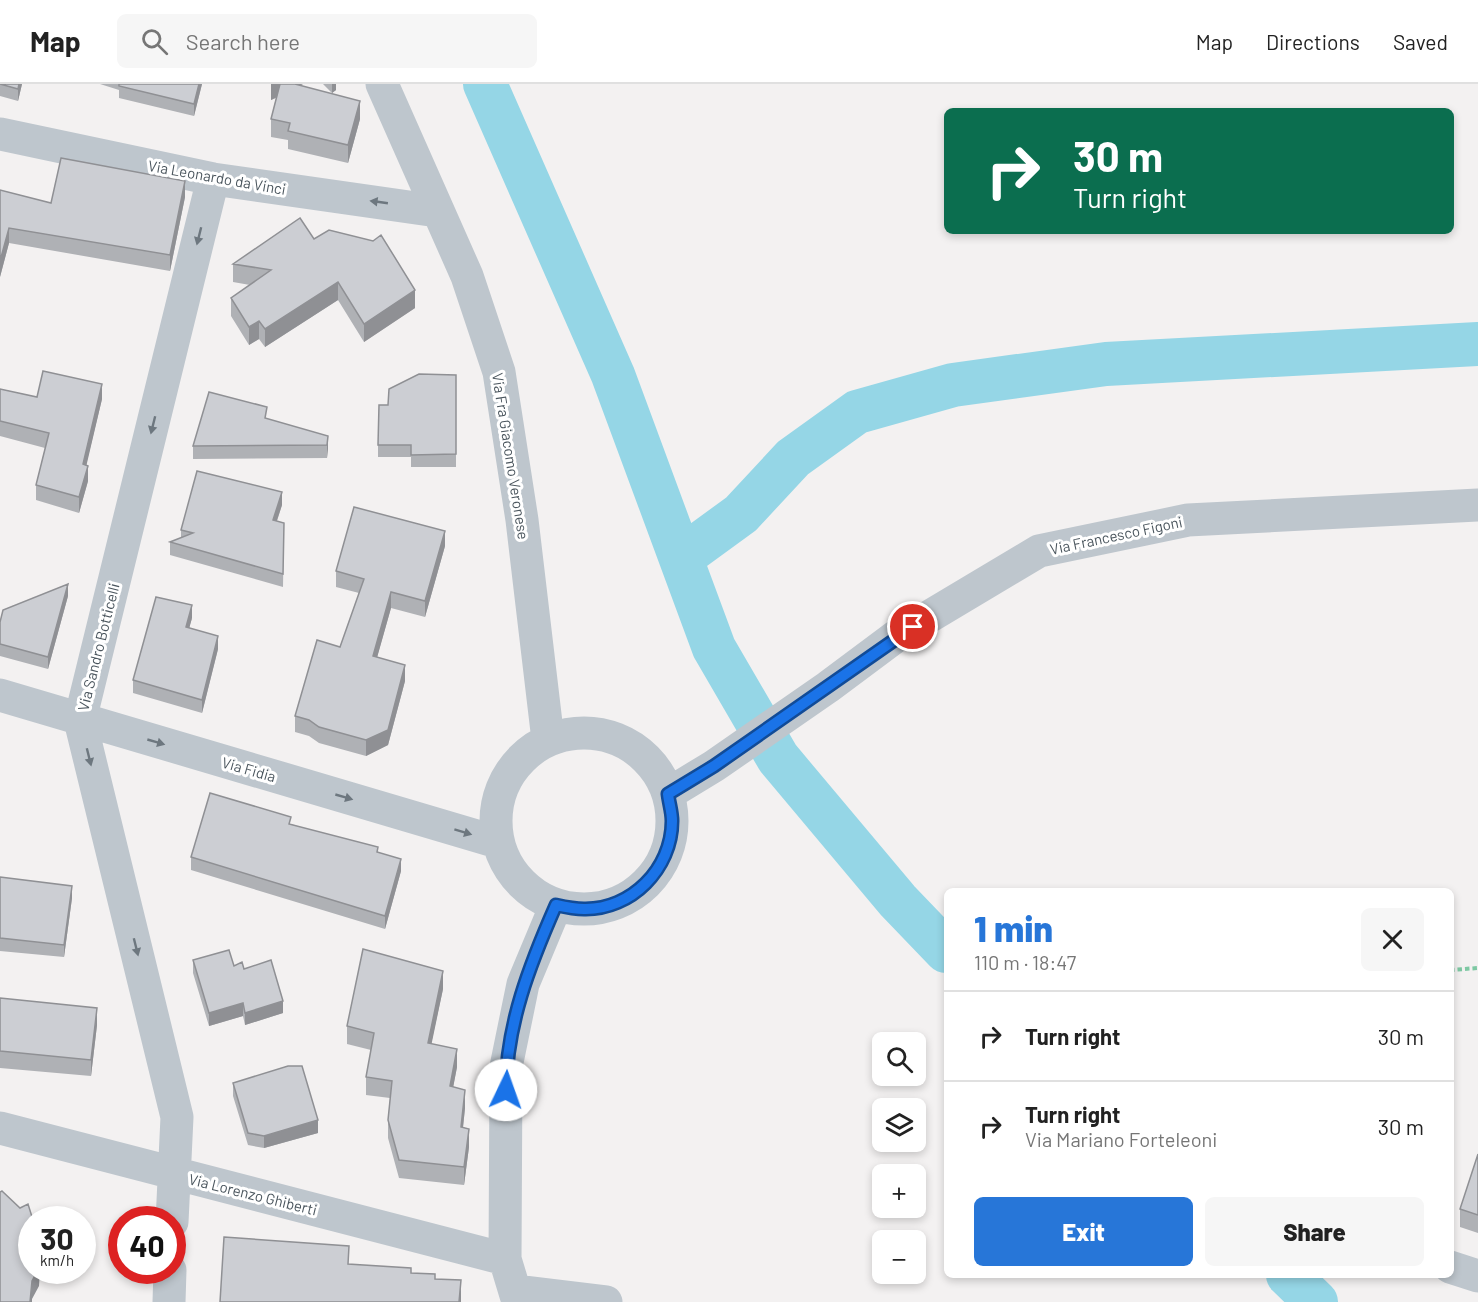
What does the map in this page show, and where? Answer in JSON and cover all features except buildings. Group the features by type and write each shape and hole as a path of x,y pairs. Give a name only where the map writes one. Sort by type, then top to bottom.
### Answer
{"street":[{"name":"Via Fra Giacomo Veronese","path":"382,84 468,276 499,372 522,520 548,740"},
{"name":"Via Leonardo da Vinci","path":"0,134 213,179 437,210"},
{"name":"Via Sandro Botticelli","path":"173,1206 177,1117 80,720 213,179"},
{"name":"Via Francesco Figoni","path":"668,794 714,766 895,638 1039,551 1188,520 1478,505"},
{"name":"Via Fidia","path":"0,695 497,842"},
{"path":"577,733 608,736 635,750 655,769 668,794 672,821 668,849 656,873 636,893 611,906 584,909 556,905 531,892 510,870 497,842 496,812 504,782 522,757 548,740 577,733"},
{"path":"556,905 523,984 506,1067 505,1259 517,1297 606,1302"},
{"name":"Via Lorenzo Ghiberti","path":"0,1128 505,1259"},
{"path":"1454,1268 1478,1276"},
{"path":"169,1302 170,1284"}],"path":[{"path":"1454,970 1478,968"}],"waterway":[{"path":"485,84 613,375 714,648 778,758 898,901 944,949"},
{"path":"682,557 741,514 793,458 857,412 953,385 1106,364 1478,344"},
{"path":"1291,1278 1316,1302"}],"route":[{"path":"506,1090 506,1067 523,984 556,905 584,909 611,906 636,893 656,873 668,849 672,821 668,794 714,766 913,627"}]}
